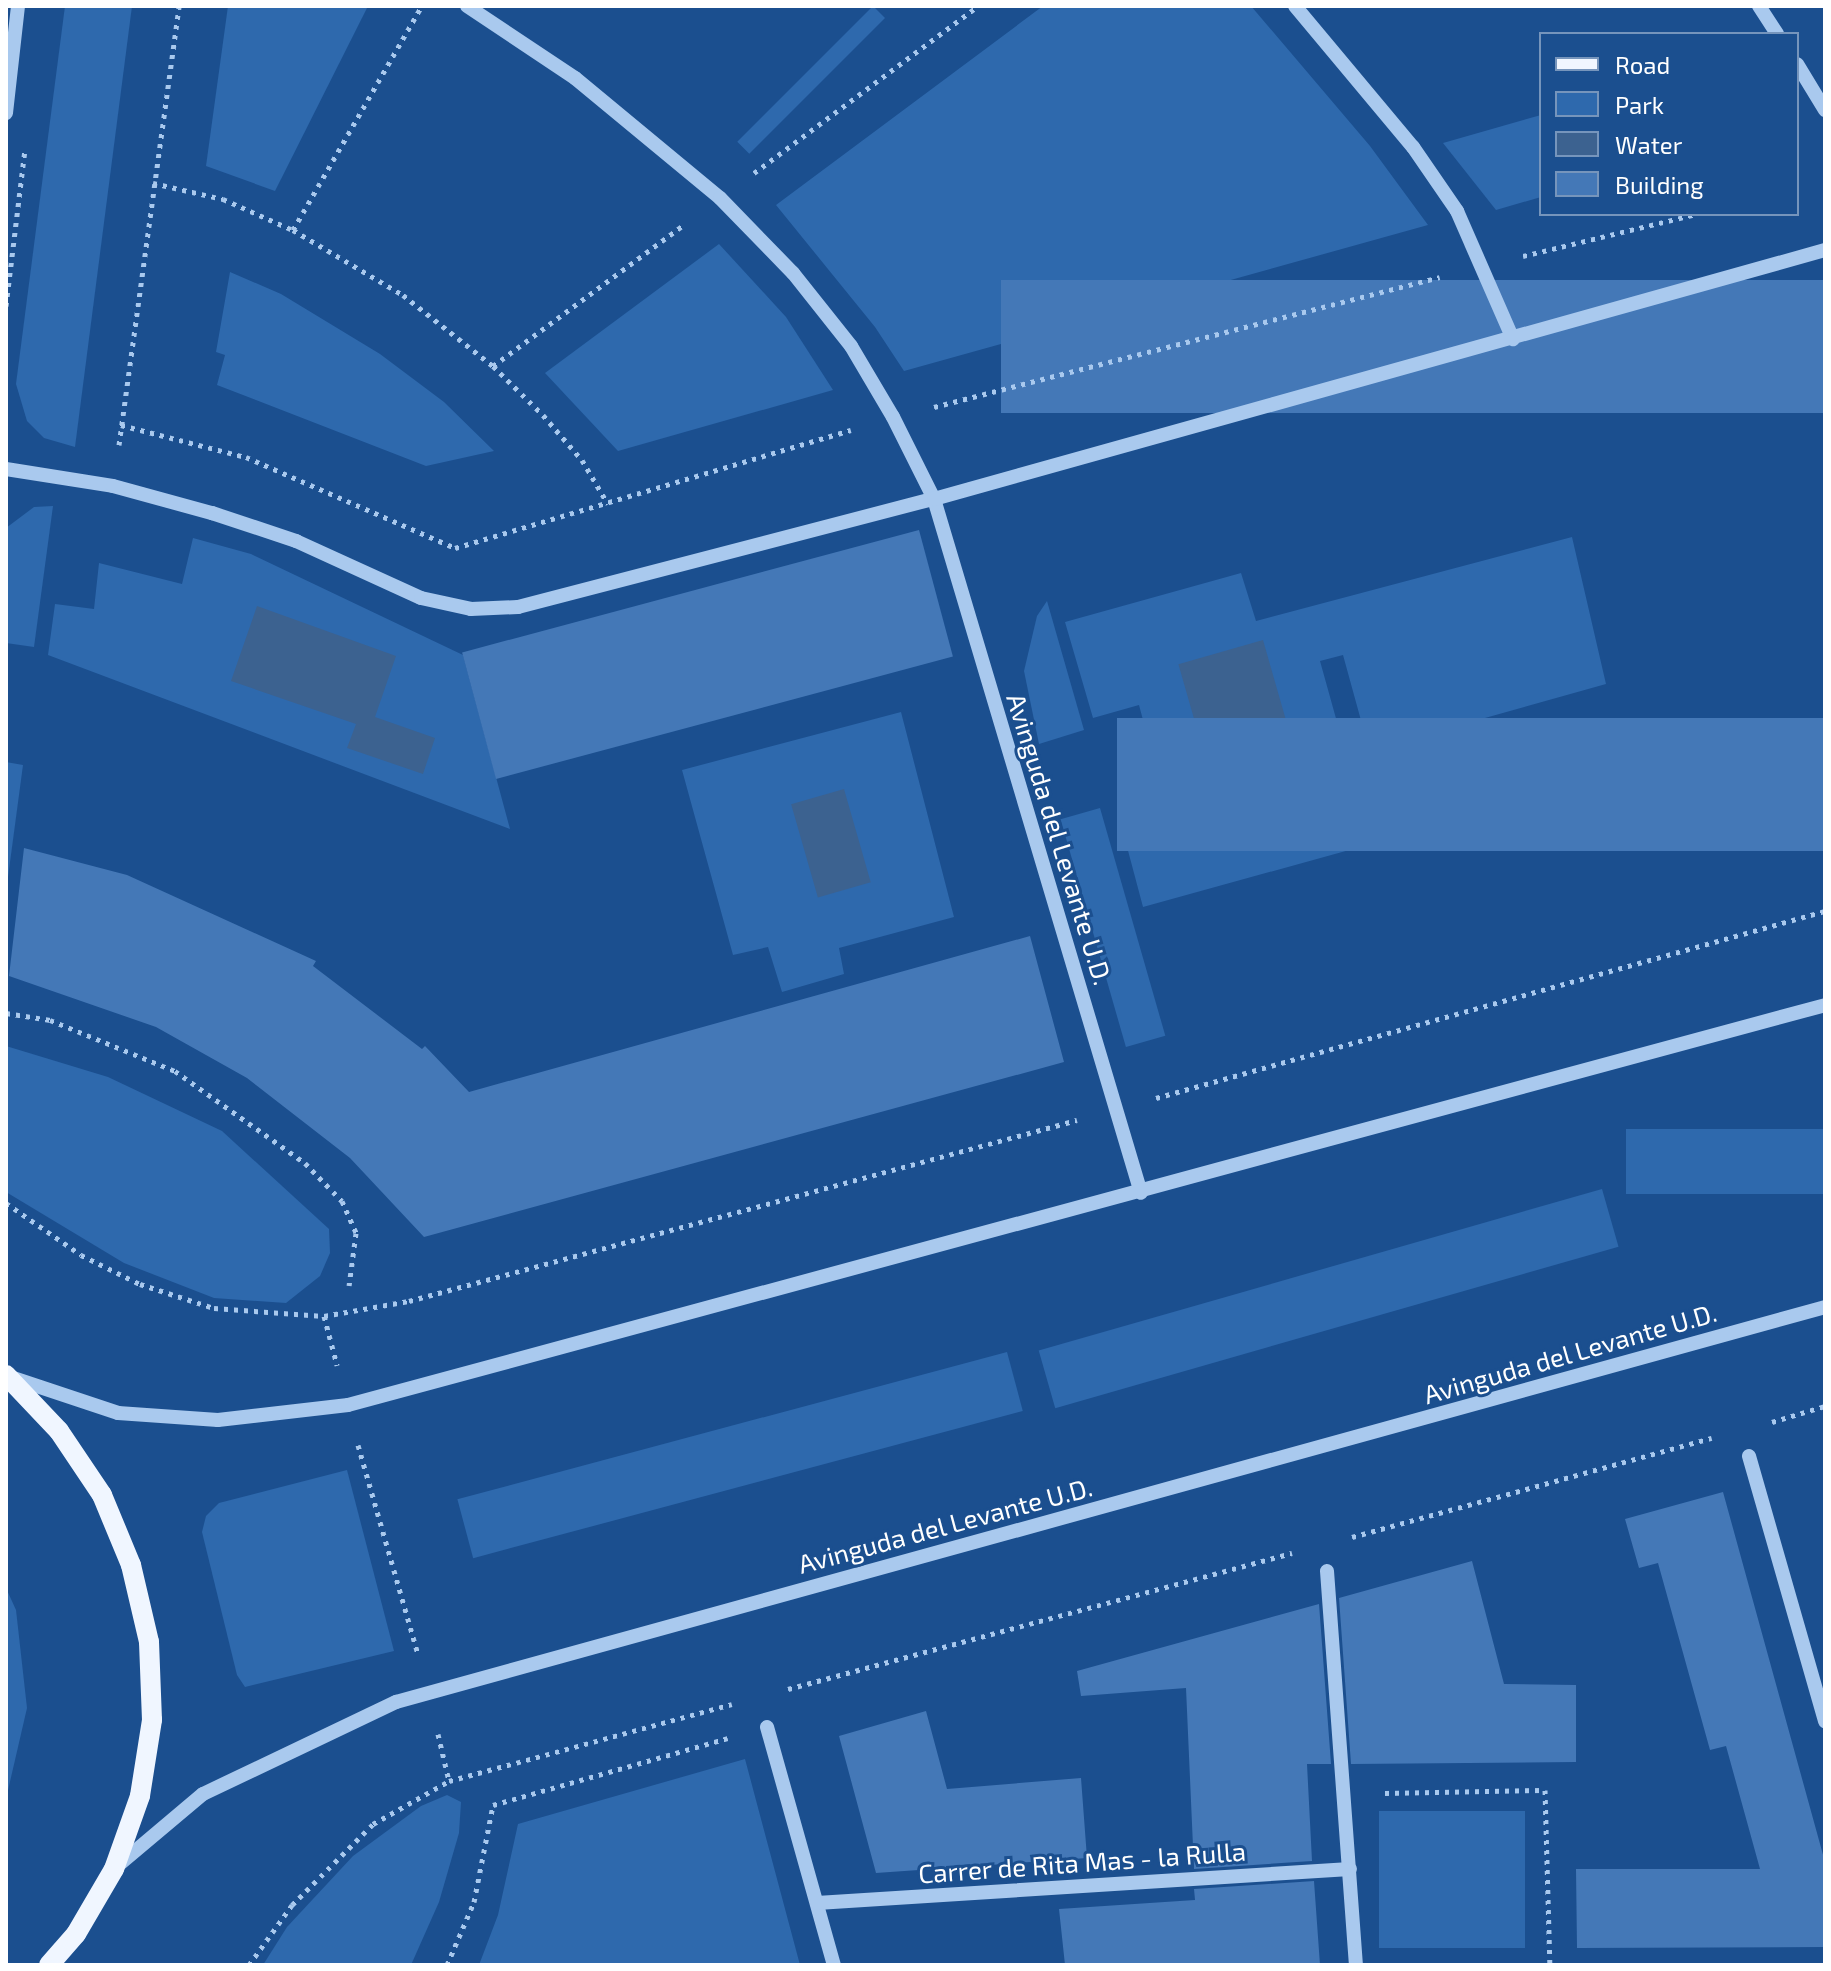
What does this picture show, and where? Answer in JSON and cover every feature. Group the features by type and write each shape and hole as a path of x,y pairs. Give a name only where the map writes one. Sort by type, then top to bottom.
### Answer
{"main road":[{"path":"6,1375 59,1431 102,1495 139,1596 149,1642 152,1720 140,1796 114,1869 76,1934 49,1965"},
{"path":"72,1965 76,1934"}],"street":[{"path":"6,113 18,6"},
{"name":"Avinguda del Levante U.D.","path":"467,6 575,78 658,143 793,273 851,346 934,499 1141,1193"},
{"path":"1295,6 1413,147 1457,211 1513,339"},
{"path":"1759,6 1776,32"},
{"path":"1799,67 1825,110"},
{"path":"6,469 113,486 296,541 421,598 471,609 518,607 934,499 1825,250"},
{"path":"6,1375 118,1413 218,1420 291,1416 348,1405 1141,1193 1825,1005"},
{"name":"Avinguda del Levante U.D.","path":"114,1869 203,1794 396,1702 1825,1307"},
{"path":"1749,1456 1825,1721"},
{"path":"1327,1571 1356,1965"},
{"path":"767,1727 834,1965"},
{"name":"Carrer de Rita Mas - la Rulla","path":"817,1903 1350,1869"}],"path":[{"path":"113,486 179,6"},
{"path":"293,230 422,6"},
{"path":"6,306 27,132"},
{"path":"153,183 223,199 293,230 403,295 493,366 582,460 608,504"},
{"path":"6,1013 50,1020 175,1071 305,1163 342,1201 356,1233 349,1286"},
{"path":"6,1203 81,1255 140,1284 214,1308 324,1316 330,1339"},
{"path":"1757,1426 1825,1406"},
{"path":"1336,1541 1729,1434"},
{"path":"362,1461 416,1648"},
{"path":"774,1693 1305,1549"},
{"path":"249,1965 292,1905 373,1824 449,1781 743,1701"},
{"path":"447,1965 474,1902 493,1805 767,1727"},
{"path":"441,1745 449,1781"},
{"path":"1344,1794 1545,1790 1550,1965"}],"green space":[{"path":"65,6 132,6 75,447 44,438 27,421 16,384"},
{"path":"228,6 368,6 275,191 206,166"},
{"path":"873,6 885,18 749,154 737,142"},
{"path":"1043,6 1251,6 1370,146 1428,225 904,371 875,327 776,205"},
{"path":"1539,116 1539,198 1496,210 1443,143"},
{"path":"719,244 786,317 833,390 618,451 545,373"},
{"path":"230,272 281,294 380,354 444,402 494,451 426,466 217,385 225,355 216,352"},
{"path":"53,506 34,647 6,643 6,528 34,507"},
{"path":"1572,537 1606,684 1378,748 1365,735 1343,655 1320,661 1371,844 1143,907 1118,813 1164,799 1139,705 1093,718 1065,622 1241,573 1256,621"},
{"path":"193,538 251,554 463,655 510,829 48,655 55,604 94,609 99,563 182,584"},
{"path":"1047,601 1084,730 1039,744 1024,671 1037,616"},
{"path":"901,712 954,917 839,948 844,974 782,992 768,947 733,955 682,770"},
{"path":"6,762 23,765 6,892"},
{"path":"1100,808 1165,1036 1126,1047 1061,819"},
{"path":"6,1046 108,1077 222,1131 329,1229 330,1253 320,1276 286,1303 214,1298 124,1263 6,1192"},
{"path":"1626,1129 1825,1129 1825,1194 1626,1194"},
{"path":"1602,1189 1619,1247 1055,1408 1039,1351"},
{"path":"1007,1352 1023,1411 473,1558 457,1499"},
{"path":"347,1470 394,1651 245,1687 237,1675 202,1532 206,1516 219,1503"},
{"path":"6,1588 16,1610 27,1708 6,1799"},
{"path":"745,1759 800,1965 479,1965 498,1915 518,1824"},
{"path":"447,1795 461,1802 459,1833 439,1902 411,1965 263,1965 287,1927 353,1856 421,1806"},
{"path":"1379,1811 1525,1811 1525,1948 1379,1948"}],"water":[{"path":"257,606 396,656 375,717 435,738 423,774 347,748 356,724 231,681"},
{"path":"1263,640 1307,792 1222,816 1178,664"},
{"path":"844,789 871,882 818,897 791,804"}],"building":[{"path":"1001,280 1825,280 1825,413 1001,413"},
{"path":"919,530 953,657 496,779 462,652"},
{"path":"1117,718 1825,718 1825,851 1117,851"},
{"path":"24,848 127,875 316,961 313,966 422,1049 425,1046 469,1092 1030,936 1064,1062 424,1237 350,1158 247,1078 156,1027 9,976"},
{"path":"1723,1492 1825,1862 1825,1947 1577,1948 1576,1869 1760,1869 1726,1746 1710,1750 1658,1563 1639,1568 1625,1519"},
{"path":"1472,1561 1504,1684 1576,1685 1576,1762 1351,1764 1339,1598"},
{"path":"1319,1604 1331,1764 1307,1764 1312,1861 1194,1869 1186,1688 1081,1696 1077,1671"},
{"path":"926,1711 947,1789 1081,1778 1087,1858 876,1873 839,1736"},
{"path":"1314,1881 1320,1965 1065,1965 1059,1909 1195,1900 1194,1889"}]}
